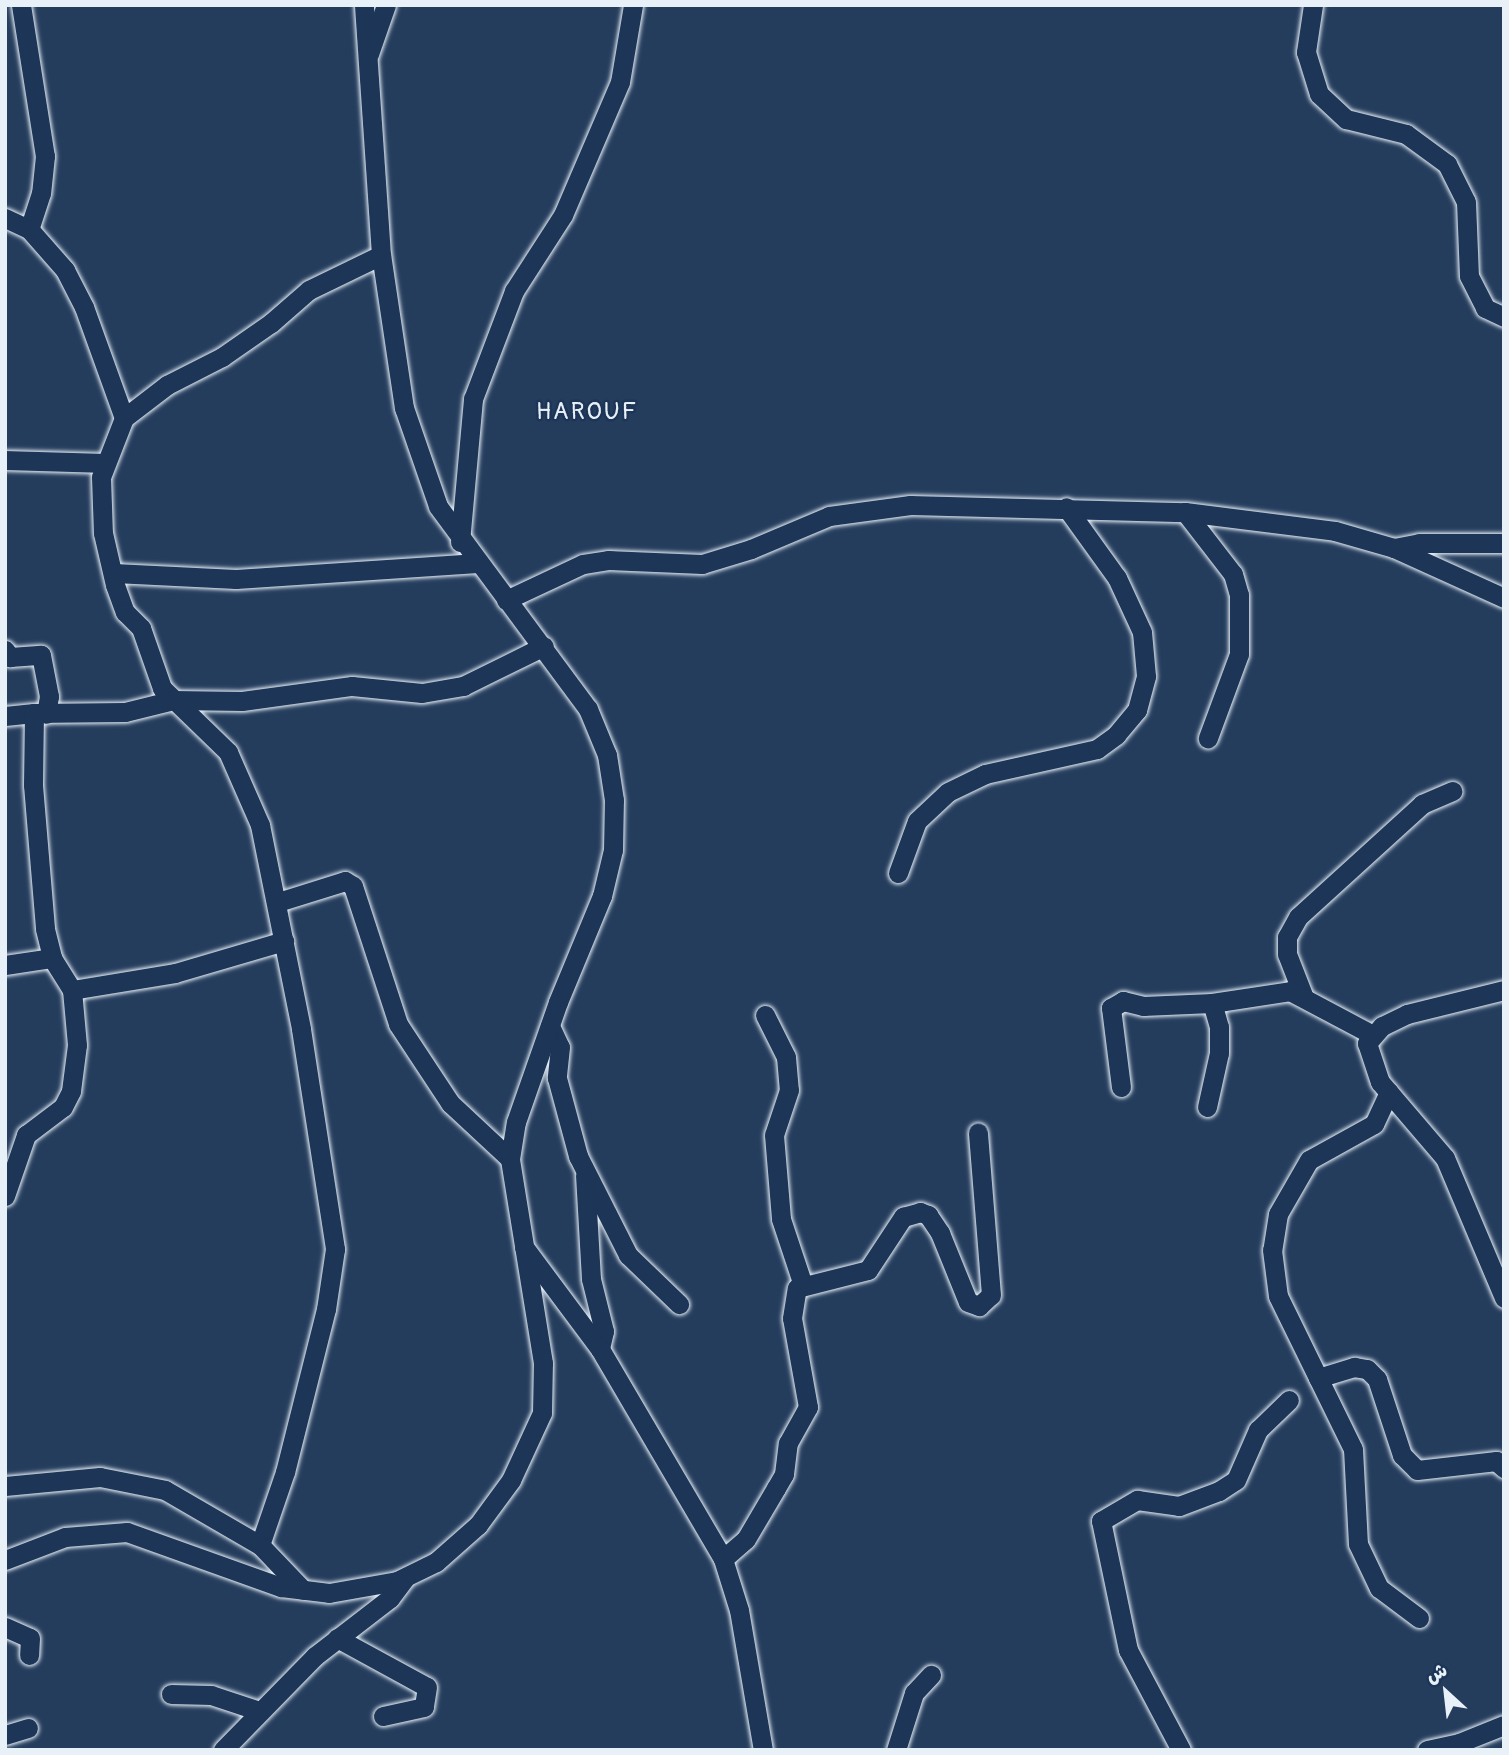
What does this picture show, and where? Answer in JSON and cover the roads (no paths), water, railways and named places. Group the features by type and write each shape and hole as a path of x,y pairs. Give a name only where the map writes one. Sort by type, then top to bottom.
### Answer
{"street":[{"path":"21,5 45,156 41,193 29,229"},
{"path":"5,1560 65,1537 127,1532 281,1587 363,1591 406,1577 436,1562 478,1525 516,1472 542,1413 543,1363 510,1159 516,1122 550,1026 602,896 615,825 607,755 588,709 544,646 460,542 438,506 404,408 381,256 364,5"},
{"path":"366,61 386,5"},
{"path":"460,542 473,399 514,291 563,215 620,82 633,5"},
{"path":"1313,5 1306,52 1319,94 1346,119 1406,134 1447,164 1466,202 1469,276 1485,308 1504,317"},
{"path":"5,218 29,229 65,270 84,307 124,418"},
{"path":"260,1545 285,1472 327,1309 335,1249 278,902 260,825 238,771 215,738 174,700 154,671 141,628 125,612 103,533 100,497 106,463 124,418 167,385 222,357 271,323 309,290 381,256"},
{"path":"5,460 106,463"},
{"path":"506,600 583,564 608,560 702,564 851,511 910,505 1185,512 1335,531 1394,548 1504,598"},
{"path":"898,873 917,821 948,792 997,770 1097,749 1116,735 1137,710 1146,676 1142,632 1112,569 1066,507"},
{"path":"1185,512 1233,574 1239,595 1239,654 1208,738"},
{"path":"1394,548 1419,543 1504,543"},
{"path":"114,573 236,579 477,563"},
{"path":"5,716 125,712 174,700 242,701 352,686 422,693 463,687 544,646"},
{"path":"5,650 10,657 41,655 49,696 40,714 37,832 45,929 52,958 72,990 77,1045 71,1091 63,1107 26,1135 5,1196"},
{"path":"1303,995 1287,954 1287,937 1298,918 1422,804 1452,791"},
{"path":"278,902 345,881 353,886 398,1024 450,1102 510,1159"},
{"path":"72,990 175,973 284,941"},
{"path":"5,964 52,958"},
{"path":"1371,1034 1407,1014 1504,990"},
{"path":"1121,1087 1111,1009 1123,1001 1143,1006 1212,1003 1276,991 1303,995 1371,1034"},
{"path":"1208,1107 1219,1053 1219,1027 1212,1003"},
{"path":"765,1015 786,1057 789,1090 774,1135 781,1219 803,1285"},
{"path":"550,1026 560,1047 559,1090 585,1169 628,1255 679,1304"},
{"path":"1371,1034 1369,1056 1389,1092 1444,1158 1504,1298"},
{"path":"1389,1092 1374,1124 1309,1160 1278,1214 1272,1250 1278,1296 1353,1450 1358,1544 1378,1588 1419,1618"},
{"path":"723,1559 746,1539 784,1474 788,1443 808,1407 792,1318 793,1293 803,1285 868,1270 903,1217 920,1212 928,1215 940,1233 968,1302 975,1306 988,1300 992,1274 978,1133"},
{"path":"585,1169 591,1279 604,1332 600,1349"},
{"path":"524,1246 600,1349 723,1559 739,1610 763,1750"},
{"path":"1318,1378 1354,1367 1367,1369 1377,1379 1402,1455 1417,1470 1496,1461 1504,1468"},
{"path":"1181,1750 1128,1650 1101,1521 1137,1500 1180,1506 1219,1491 1236,1480 1258,1430 1289,1400"},
{"path":"5,1486 100,1477 136,1481 165,1490 260,1545 303,1590"},
{"path":"223,1750 337,1638 390,1598 406,1577"},
{"path":"5,1627 30,1638 29,1655"},
{"path":"337,1638 427,1687 424,1707 383,1716"},
{"path":"896,1750 914,1693 931,1675"},
{"path":"171,1694 211,1695 259,1712"},
{"path":"1427,1750 1459,1743 1504,1725"},
{"path":"5,1735 28,1728"}],"district":[{"name":"HAROUF","path":"587,412"}]}
